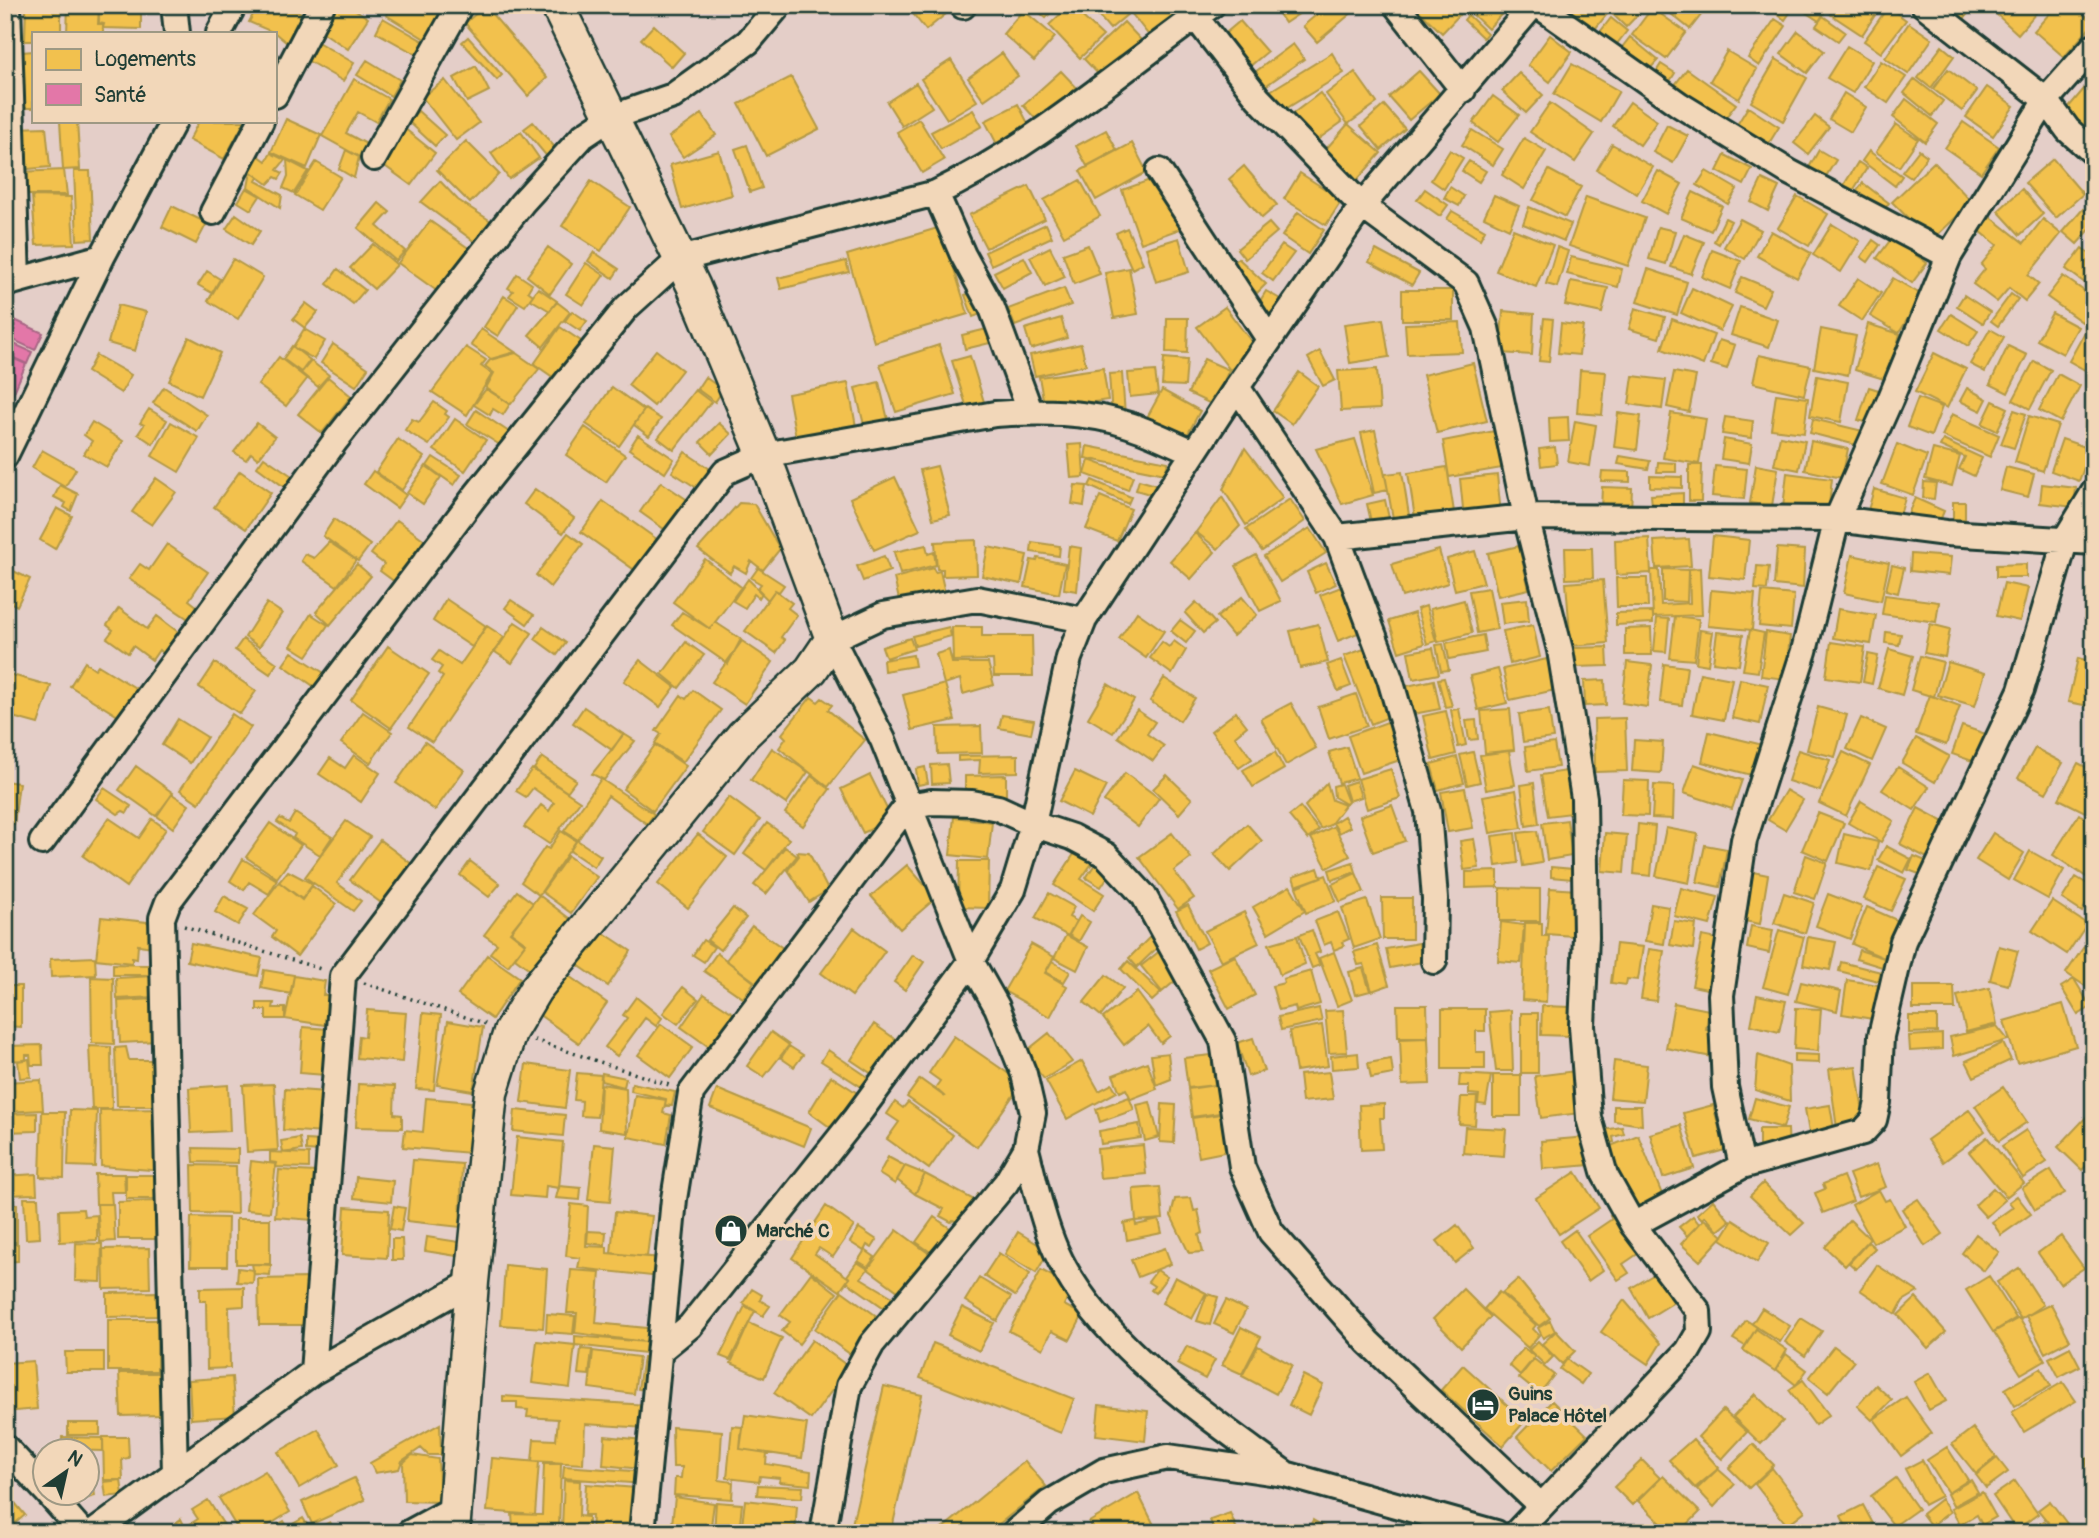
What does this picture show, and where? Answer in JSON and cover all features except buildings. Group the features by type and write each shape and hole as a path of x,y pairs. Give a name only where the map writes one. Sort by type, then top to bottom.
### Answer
{"street":[{"path":"8,5 11,282 102,257"},
{"path":"174,5 177,32"},
{"path":"220,32 234,5"},
{"path":"276,92 321,5"},
{"path":"374,158 460,5"},
{"path":"557,5 680,259 764,455 832,639 883,740 907,806 971,961 997,1007 1024,1073 1033,1113 1027,1149 1006,1183 872,1344 849,1385 823,1533"},
{"path":"42,842 336,440 497,235 583,136 610,118 673,96 748,42 779,5"},
{"path":"1396,5 1463,90"},
{"path":"662,1349 690,1326 744,1259 854,1120 971,961 1013,890 1033,824 1069,659 1084,620 1269,339 1362,206 1463,90 1532,5"},
{"path":"1538,5 1680,105 1863,212 1949,256"},
{"path":"1924,5 2046,100 2068,130 2094,153"},
{"path":"175,1474 162,918 168,902 476,495 626,308 680,259 936,193 1040,134 1198,9 1258,99 1362,206 1431,254 1466,283 1486,328 1526,517 1560,650 1584,798 1586,937 1583,1026 1589,1118 1605,1175 1633,1225 1698,1311 1699,1332 1688,1351 1540,1504 1516,1533"},
{"path":"1742,1166 1725,1087 1721,995 1744,840 1804,651 1837,519 1891,400 1949,256 2046,100 2094,47"},
{"path":"5,456 102,257 172,122"},
{"path":"214,212 260,122"},
{"path":"1159,171 1269,339"},
{"path":"936,193 963,255 992,308 1030,411"},
{"path":"1237,387 1337,537 1391,679 1428,811 1435,899 1434,961"},
{"path":"313,1373 344,976 701,500 725,472 764,455 995,414 1030,411 1073,414 1129,425 1194,452"},
{"path":"1633,1225 1742,1166 1863,1132 1874,1119 1878,1102 1881,1036 1903,942 2021,690 2066,538 2094,492"},
{"path":"1337,537 1526,517 1837,519 1946,533 2066,538 2094,542"},
{"path":"410,1533 454,1520 472,1282 491,1093 510,1032 535,990 743,736 811,670 832,639 883,615 977,599 1084,620"},
{"path":"642,1533 662,1349 674,1199 691,1093 907,806 931,802 972,803 998,808 1033,824 1072,836 1106,855 1144,897 1223,1041 1242,1167 1271,1232 1368,1342 1540,1504"},
{"path":"1027,1149 1041,1209 1057,1253 1084,1296 1126,1347 1197,1409 1286,1474"},
{"path":"93,1533 313,1373 472,1282"},
{"path":"5,1447 32,1477"},
{"path":"1014,1533 1049,1503 1104,1471 1168,1457 1286,1474 1496,1533"},
{"path":"59,1506 83,1533"}],"path":[{"path":"510,1032 691,1093"}],"place":[{"name":"Marché C","path":"731,1231"},
{"name":"Guins Palace Hôtel","path":"1483,1405"}]}
